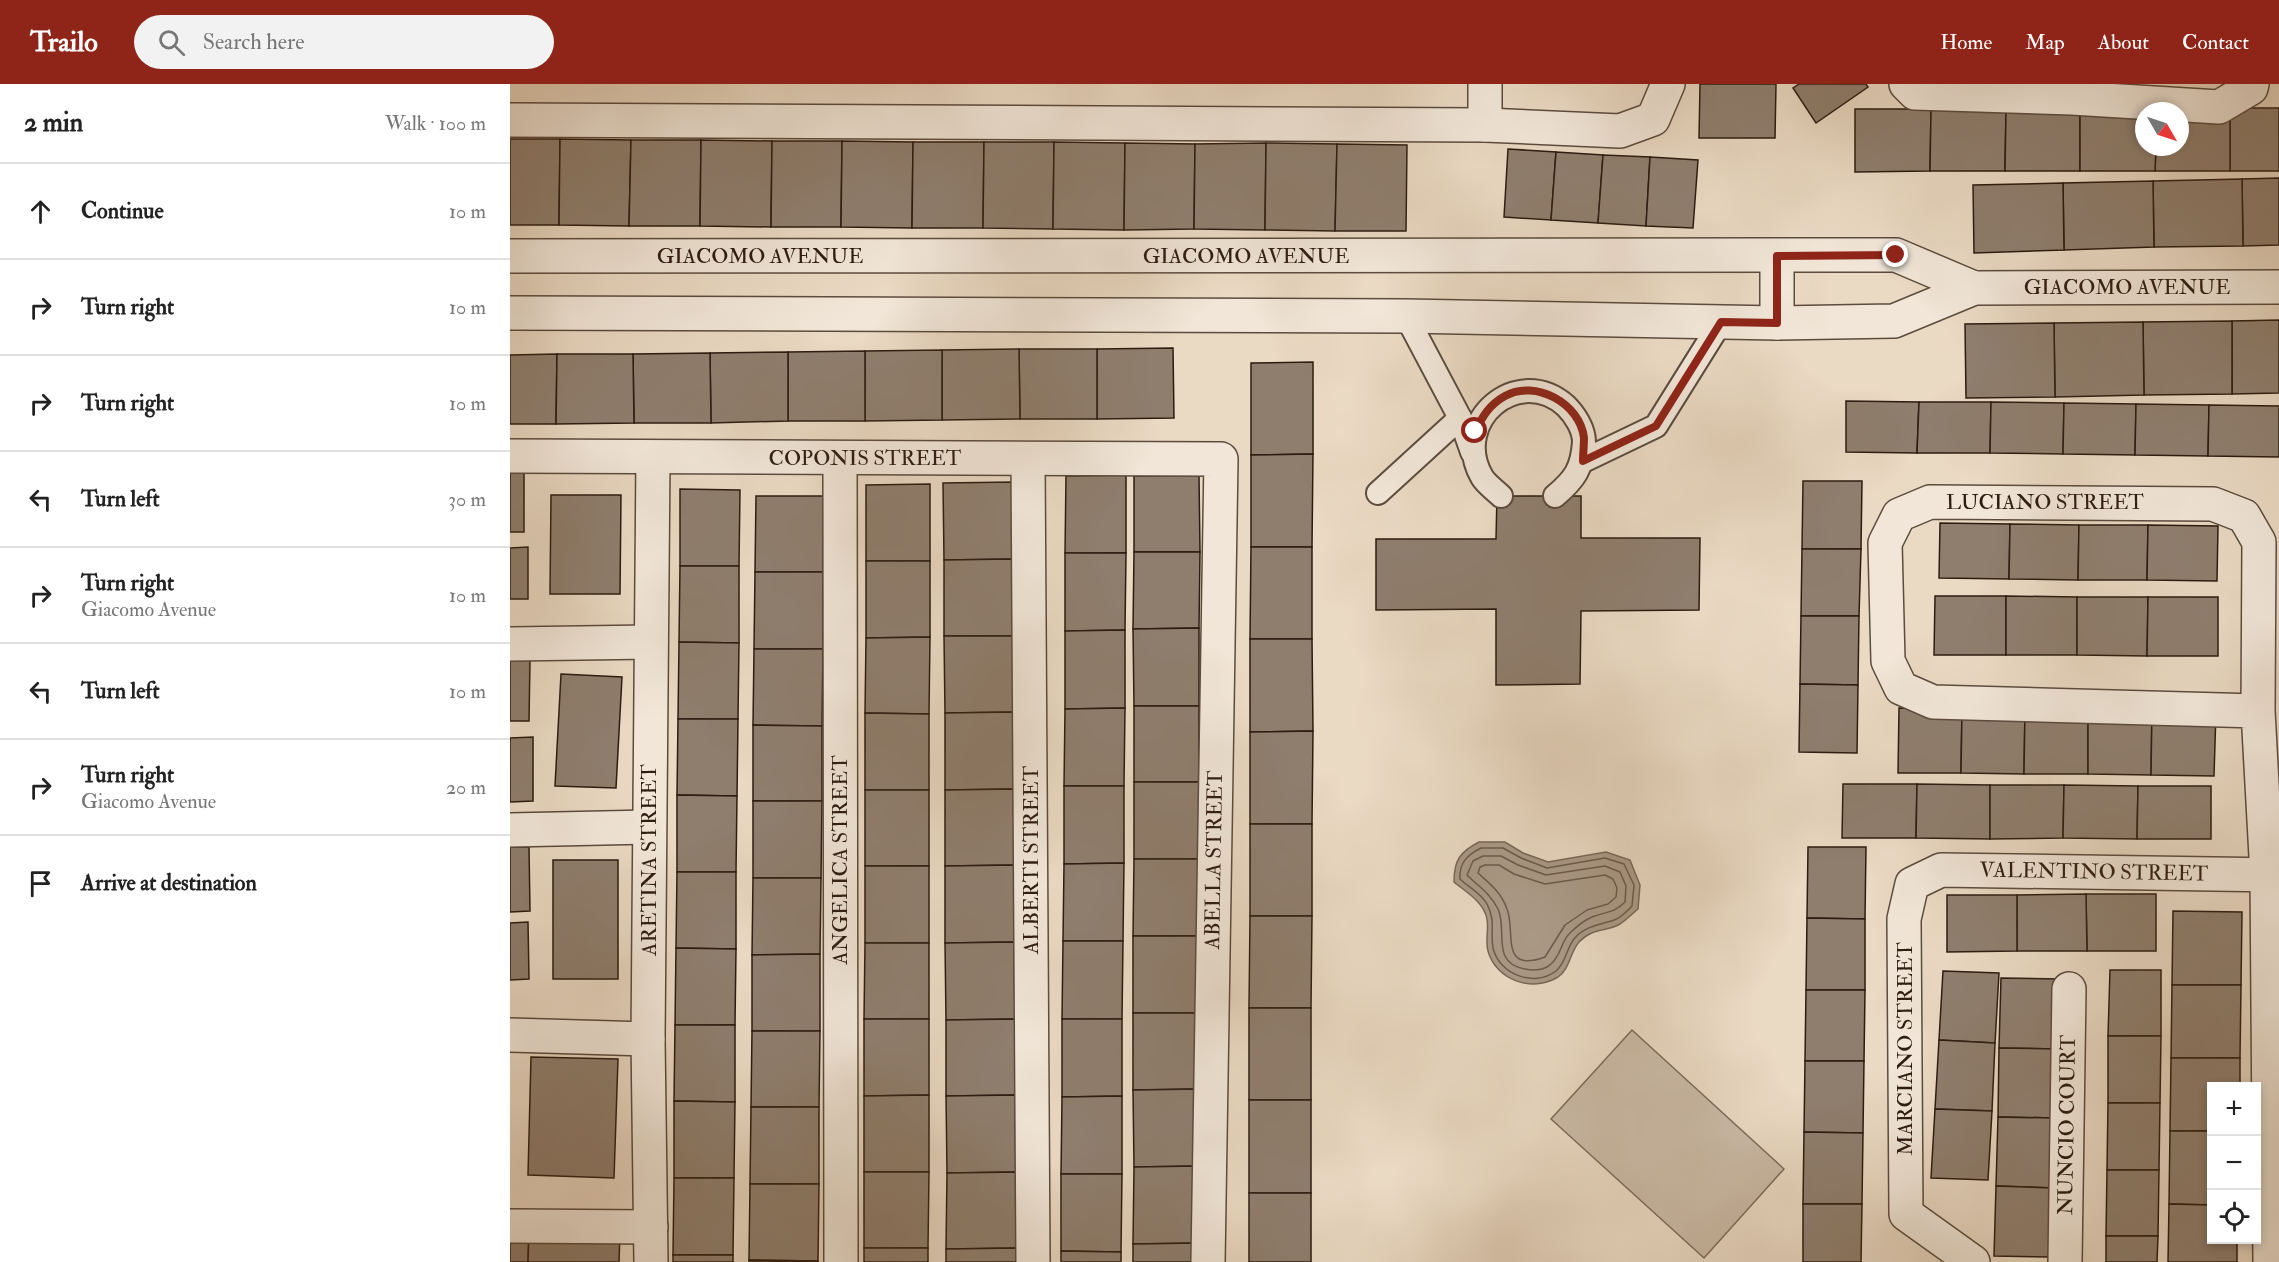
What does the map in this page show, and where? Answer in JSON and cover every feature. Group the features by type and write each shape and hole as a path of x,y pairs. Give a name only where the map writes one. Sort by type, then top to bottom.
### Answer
{"street":[{"path":"1485,84 1485,125"},
{"path":"510,120 1485,125 1620,131 1653,119 1668,84"},
{"path":"1905,84 1916,93 2072,91 2219,107 2251,88 2252,84"},
{"name":"GIACOMO AVENUE","path":"510,256 1896,255 1974,288"},
{"path":"1777,256 1777,323"},
{"name":"GIACOMO AVENUE","path":"510,313 1406,316 1777,323 1894,321 1974,288 2279,287"},
{"name":"COPONIS STREET","path":"510,456 1221,459"},
{"name":"ARETINA STREET","path":"651,1262 648,1039 652,458"},
{"name":"ANGELICA STREET","path":"840,459 841,1262"},
{"name":"ALBERTI STREET","path":"1028,459 1033,1262"},
{"name":"ABELLA STREET","path":"1208,1262 1221,459"},
{"name":"LUCIANO STREET","path":"2258,711 1933,702 1901,688 1888,661 1885,543 1899,515 1930,502 2213,504 2244,516 2259,542 2258,711 2273,875 2270,1262"},
{"path":"510,644 651,642"},
{"path":"510,831 649,827"},
{"name":"VALENTINO STREET","path":"1912,884 1941,870 2273,875"},
{"name":"MARCIANO STREET","path":"1912,884 1904,919 1905,1214 1973,1262"},
{"name":"NUNCIO COURT","path":"2065,1262 2069,988"},
{"path":"510,1035 648,1039"},
{"path":"510,1226 651,1227"}],"lane":[{"path":"1406,316 1460,418 1482,479 1501,496"},
{"path":"1583,461 1656,426 1721,322"},
{"path":"1473,456 1475,431 1487,409 1507,395 1531,390 1556,397 1574,414 1584,436 1583,461 1571,483 1555,496"},
{"path":"1378,493 1460,418"}],"shaded area":[{"path":"1632,1030 1784,1169 1704,1258 1551,1119"}],"water":[{"path":"1479,842 1505,842 1523,853 1548,862 1606,852 1630,860 1640,885 1638,909 1620,924 1584,937 1576,946 1565,970 1558,977 1537,984 1516,981 1499,970 1492,961 1487,947 1487,919 1482,907 1454,882 1455,868 1459,858 1467,849"}],"building":[{"path":"1700,84 1776,84 1775,138 1699,138"},
{"path":"1799,84 1866,84 1868,87 1816,123 1793,88"},
{"path":"2230,108 2279,108 2279,171 2230,171"},
{"path":"2230,108 2230,171 2155,171 2156,156 2189,156 2189,110"},
{"path":"1855,109 1931,109 1930,171 1855,172"},
{"path":"1931,109 2006,109 2005,171 1930,171"},
{"path":"2006,109 2080,109 2080,171 2005,171"},
{"path":"2080,109 2135,111 2135,156 2156,156 2155,171 2080,171"},
{"path":"510,139 560,139 559,225 510,225"},
{"path":"560,139 631,140 629,226 559,225"},
{"path":"631,140 701,140 700,226 629,226"},
{"path":"701,140 772,141 771,227 700,226"},
{"path":"772,141 842,141 841,227 771,227"},
{"path":"842,141 913,142 912,228 841,227"},
{"path":"913,142 984,142 983,228 912,228"},
{"path":"984,142 1054,142 1053,229 983,228"},
{"path":"1054,142 1125,143 1124,230 1053,229"},
{"path":"1125,143 1195,144 1194,229 1124,230"},
{"path":"1266,143 1265,230 1194,229 1195,144"},
{"path":"1266,143 1337,144 1335,231 1265,230"},
{"path":"1337,144 1407,145 1406,231 1335,231"},
{"path":"1508,149 1556,152 1551,220 1504,217"},
{"path":"1556,152 1603,155 1598,223 1551,220"},
{"path":"1603,155 1650,157 1646,226 1598,223"},
{"path":"1650,157 1698,160 1693,228 1646,226"},
{"path":"2279,178 2279,245 2243,246 2242,179"},
{"path":"2242,179 2243,246 2154,247 2153,181"},
{"path":"2153,181 2154,247 2064,250 2063,183"},
{"path":"2063,183 2064,250 1974,253 1973,185"},
{"path":"2279,320 2279,393 2232,394 2232,321"},
{"path":"2232,321 2232,394 2144,395 2143,322"},
{"path":"2143,322 2144,395 2055,397 2054,323"},
{"path":"2054,323 2055,397 1966,398 1965,324"},
{"path":"1173,348 1174,418 1097,419 1097,349"},
{"path":"1019,349 1097,349 1097,419 1020,419"},
{"path":"1019,349 1020,419 942,420 942,350"},
{"path":"942,350 942,420 865,421 865,351"},
{"path":"865,351 865,421 788,421 788,352"},
{"path":"788,352 788,421 711,423 710,353"},
{"path":"710,353 711,423 634,423 633,354"},
{"path":"557,354 556,424 510,424 510,355"},
{"path":"557,354 633,354 634,423 556,424"},
{"path":"1313,362 1313,454 1251,455 1251,363"},
{"path":"1846,401 1919,402 1917,453 1846,452"},
{"path":"1919,402 1991,402 1990,453 1917,453"},
{"path":"1991,402 2064,403 2063,454 1990,453"},
{"path":"2064,403 2136,404 2135,455 2063,454"},
{"path":"2136,404 2209,405 2208,456 2135,455"},
{"path":"2209,405 2279,406 2279,457 2208,456"},
{"path":"1313,454 1312,547 1251,547 1251,455"},
{"path":"510,473 524,473 524,532 510,532"},
{"path":"1126,475 1126,553 1065,553 1066,476"},
{"path":"1199,475 1200,552 1134,552 1134,476"},
{"path":"1803,481 1862,481 1861,549 1802,549"},
{"path":"1013,482 1013,559 944,560 943,483"},
{"path":"930,484 930,561 866,561 866,485"},
{"path":"680,489 740,490 739,566 680,566"},
{"path":"551,495 621,495 620,594 550,594"},
{"path":"756,496 824,496 823,572 755,572"},
{"path":"1497,496 1581,496 1581,538 1700,538 1699,610 1581,611 1580,684 1496,685 1496,609 1376,610 1376,539 1496,539"},
{"path":"1940,523 2010,524 2009,579 1939,578"},
{"path":"2010,524 2079,525 2078,580 2009,579"},
{"path":"2079,525 2148,525 2147,580 2078,580"},
{"path":"2148,525 2218,526 2217,581 2147,580"},
{"path":"528,547 528,599 510,599 510,548"},
{"path":"1251,547 1312,547 1312,639 1250,639"},
{"path":"1802,549 1861,549 1859,616 1801,616"},
{"path":"1134,552 1200,552 1199,628 1133,629"},
{"path":"1065,553 1126,553 1125,630 1065,631"},
{"path":"1013,559 1014,636 944,636 944,560"},
{"path":"866,561 930,561 930,637 866,638"},
{"path":"680,566 739,566 739,643 679,642"},
{"path":"755,572 823,572 823,649 754,649"},
{"path":"1935,596 2006,596 2006,655 1934,655"},
{"path":"2006,596 2077,597 2077,655 2006,655"},
{"path":"2077,597 2148,597 2147,656 2077,655"},
{"path":"2148,597 2218,597 2218,656 2147,656"},
{"path":"1801,616 1859,616 1858,685 1800,684"},
{"path":"1199,628 1199,706 1134,706 1133,629"},
{"path":"1125,630 1125,708 1065,709 1065,631"},
{"path":"944,636 1014,636 1014,712 945,713"},
{"path":"930,637 929,714 865,713 866,638"},
{"path":"1250,639 1312,639 1313,731 1250,732"},
{"path":"679,642 739,643 738,719 678,719"},
{"path":"754,649 823,649 822,726 753,725"},
{"path":"510,660 530,660 529,721 510,721"},
{"path":"561,674 622,677 616,788 555,786"},
{"path":"1800,684 1858,685 1857,753 1799,752"},
{"path":"1134,706 1199,706 1199,782 1134,782"},
{"path":"1125,708 1124,786 1064,786 1065,709"},
{"path":"1899,708 1962,709 1961,773 1898,773"},
{"path":"1962,709 2025,709 2024,774 1961,773"},
{"path":"2025,709 2088,710 2088,774 2024,774"},
{"path":"2088,710 2152,710 2151,775 2088,774"},
{"path":"2152,710 2216,711 2214,776 2151,775"},
{"path":"1014,712 1014,789 945,790 945,713"},
{"path":"865,713 929,714 929,790 865,790"},
{"path":"678,719 738,719 737,796 677,795"},
{"path":"753,725 822,726 822,801 753,801"},
{"path":"1313,731 1312,824 1250,824 1250,732"},
{"path":"533,737 533,801 510,802 510,738"},
{"path":"1134,782 1199,782 1200,859 1134,859"},
{"path":"1843,784 1917,784 1916,838 1842,838"},
{"path":"1917,784 1990,785 1990,839 1916,838"},
{"path":"1990,785 2064,785 2063,838 1990,839"},
{"path":"2064,785 2138,786 2137,839 2063,838"},
{"path":"1064,786 1124,786 1124,863 1064,864"},
{"path":"2138,786 2211,786 2211,839 2137,839"},
{"path":"1014,789 1014,865 945,866 945,790"},
{"path":"865,790 929,790 929,866 865,866"},
{"path":"677,795 737,796 736,872 677,872"},
{"path":"753,801 822,801 821,878 753,878"},
{"path":"1250,824 1312,824 1312,916 1250,916"},
{"path":"510,847 529,847 530,911 510,912"},
{"path":"1808,847 1866,847 1865,919 1807,918"},
{"path":"1134,859 1200,859 1199,936 1133,936"},
{"path":"553,860 618,860 618,979 553,979"},
{"path":"1124,863 1123,941 1063,941 1064,864"},
{"path":"1014,865 1014,942 945,943 945,866"},
{"path":"865,866 929,866 929,943 865,943"},
{"path":"677,872 736,872 736,949 676,948"},
{"path":"753,878 821,878 820,954 752,955"},
{"path":"2086,894 2156,894 2156,951 2087,951"},
{"path":"2086,894 2087,951 2017,951 2017,895"},
{"path":"1947,895 2017,895 2017,951 1947,952"},
{"path":"2173,911 2242,912 2241,985 2172,985"},
{"path":"1250,916 1312,916 1311,1008 1249,1008"},
{"path":"1807,918 1865,919 1865,990 1806,990"},
{"path":"528,922 529,979 510,980 510,923"},
{"path":"1133,936 1199,936 1199,1013 1133,1013"},
{"path":"1063,941 1123,941 1122,1019 1062,1019"},
{"path":"1014,942 1015,1019 946,1020 945,943"},
{"path":"865,943 929,943 929,1019 864,1019"},
{"path":"676,948 736,949 735,1025 675,1025"},
{"path":"820,954 820,1031 752,1031 752,955"},
{"path":"2110,970 2161,970 2161,1036 2108,1036"},
{"path":"1943,971 1999,973 1995,1043 1939,1040"},
{"path":"2001,978 2059,979 2057,1049 1999,1048"},
{"path":"2172,985 2241,985 2240,1058 2171,1058"},
{"path":"1806,990 1865,990 1864,1061 1805,1061"},
{"path":"1249,1008 1311,1008 1311,1100 1249,1100"},
{"path":"1133,1013 1199,1013 1199,1089 1133,1090"},
{"path":"864,1019 929,1019 929,1095 864,1096"},
{"path":"1015,1019 1015,1095 946,1096 946,1020"},
{"path":"1062,1019 1122,1019 1122,1096 1062,1097"},
{"path":"675,1025 735,1025 735,1102 674,1101"},
{"path":"752,1031 820,1031 819,1107 751,1107"},
{"path":"2108,1036 2161,1036 2160,1103 2108,1103"},
{"path":"1939,1040 1995,1043 1992,1111 1935,1109"},
{"path":"1999,1048 2057,1049 2055,1118 1998,1117"},
{"path":"531,1057 618,1059 614,1178 528,1175"},
{"path":"2171,1058 2240,1058 2240,1082 2207,1082 2207,1131 2170,1131"},
{"path":"1805,1061 1864,1061 1863,1133 1804,1132"},
{"path":"1199,1089 1199,1166 1134,1167 1133,1090"},
{"path":"929,1095 929,1172 864,1172 864,1096"},
{"path":"1015,1095 1016,1172 947,1173 946,1096"},
{"path":"1122,1096 1122,1174 1061,1174 1062,1097"},
{"path":"1249,1100 1311,1100 1311,1193 1249,1193"},
{"path":"674,1101 735,1102 734,1178 674,1178"},
{"path":"2108,1103 2160,1103 2159,1170 2107,1170"},
{"path":"751,1107 819,1107 819,1184 750,1184"},
{"path":"1935,1109 1992,1111 1988,1180 1931,1178"},
{"path":"1998,1117 2055,1118 2054,1188 1996,1186"},
{"path":"2170,1131 2207,1131 2207,1205 2169,1204"},
{"path":"1804,1132 1863,1133 1862,1204 1803,1204"},
{"path":"1199,1166 1199,1243 1133,1244 1134,1167"},
{"path":"2107,1170 2159,1170 2158,1236 2106,1236"},
{"path":"864,1172 929,1172 928,1248 864,1248"},
{"path":"1016,1172 1016,1248 946,1249 947,1173"},
{"path":"1061,1174 1122,1174 1121,1252 1061,1251"},
{"path":"674,1178 734,1178 733,1255 673,1255"},
{"path":"750,1184 819,1184 818,1261 749,1260"},
{"path":"1996,1186 2054,1188 2051,1257 1994,1256"},
{"path":"1249,1193 1311,1193 1311,1262 1249,1262"},
{"path":"1803,1204 1862,1204 1861,1262 1803,1262"},
{"path":"2169,1204 2207,1205 2207,1244 2237,1244 2237,1262 2168,1262"},
{"path":"510,1231 529,1231 528,1262 510,1262"},
{"path":"529,1231 620,1233 619,1262 528,1262"},
{"path":"2106,1236 2158,1236 2157,1262 2106,1262"},
{"path":"1199,1243 1199,1262 1133,1262 1133,1244"},
{"path":"864,1248 928,1248 928,1262 864,1262"},
{"path":"1016,1248 1016,1262 946,1262 946,1249"},
{"path":"1061,1251 1121,1252 1121,1262 1061,1262"},
{"path":"673,1255 733,1255 733,1262 673,1262"},
{"path":"749,1260 818,1261 818,1262 749,1262"}],"route":[{"path":"1475,431 1487,409 1507,395 1531,390 1556,397 1574,414 1584,436 1583,461 1656,426 1721,322 1777,323 1777,256 1896,255"}]}
